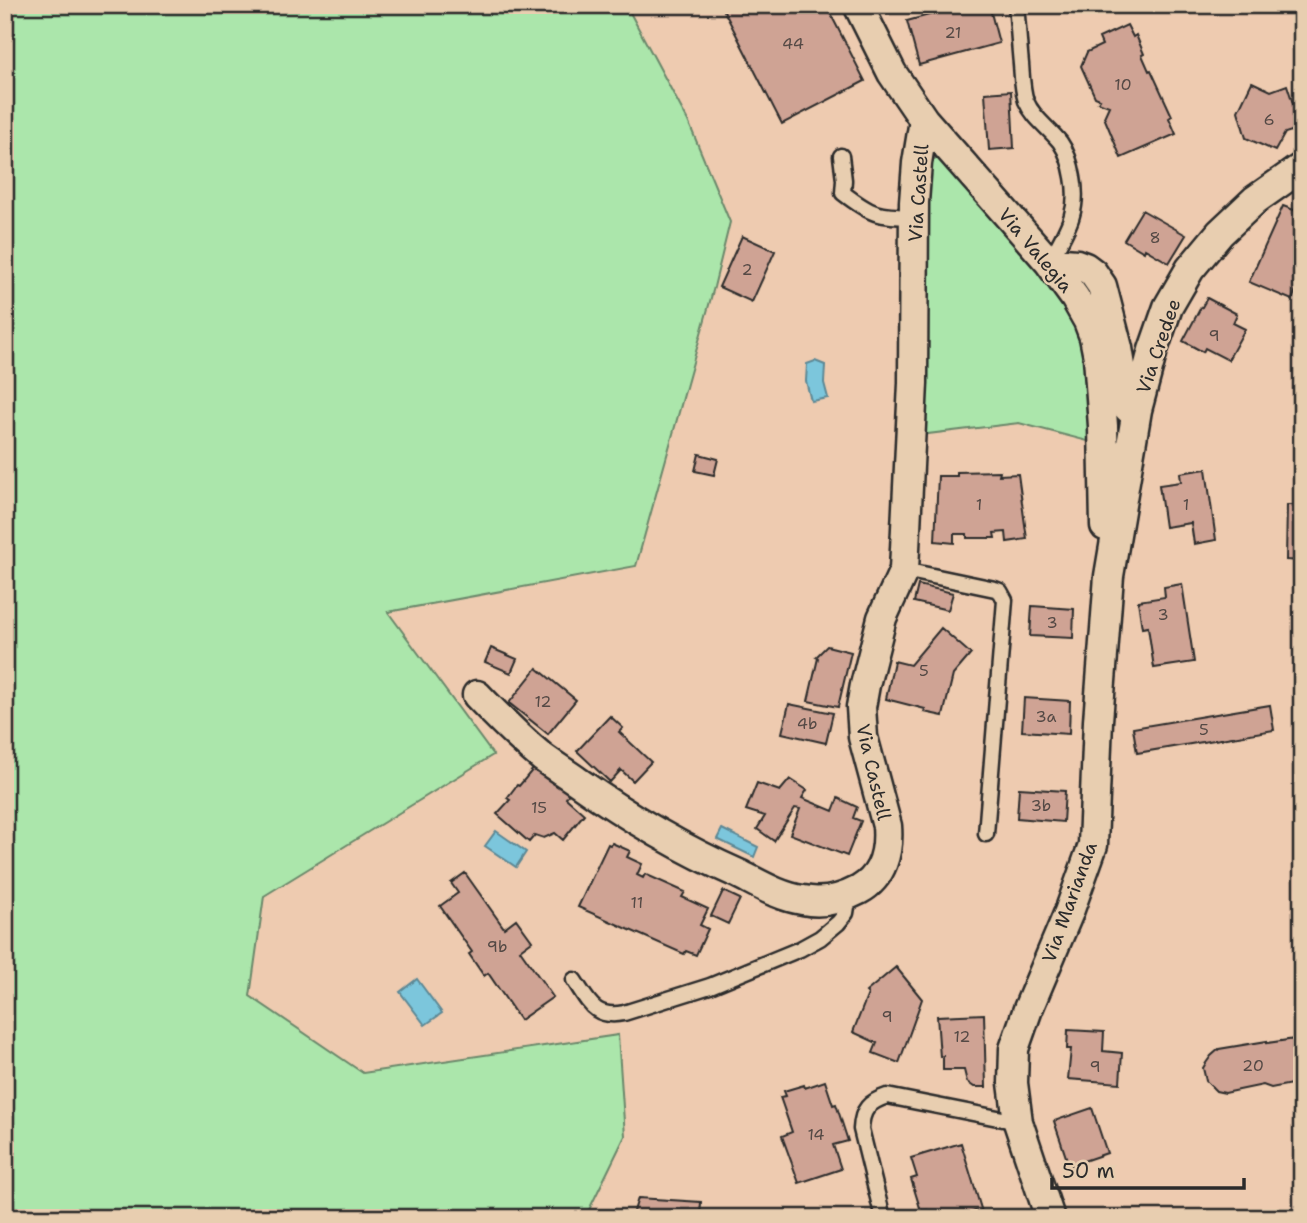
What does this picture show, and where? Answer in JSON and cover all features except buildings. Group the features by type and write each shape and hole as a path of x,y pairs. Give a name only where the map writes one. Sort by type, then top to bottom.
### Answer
{"street":[{"name":"Via Valegia","path":"858,5 892,73 924,120 1049,261 1088,321 1098,357 1103,426 1105,554 1109,576"},
{"name":"Via Castell","path":"477,695 502,722 543,758 602,799 711,862 783,895 817,902 849,894 863,888 873,879 882,867 888,839 887,826 863,737 861,707 882,618 904,570 913,383 914,217 917,163 924,120"},
{"name":"Via Credee","path":"1109,576 1137,410 1168,307 1190,269 1220,233 1255,200 1302,167"},
{"name":"Via Credee","path":"1049,261 1077,264 1085,267 1098,279 1105,294 1118,348 1123,402 1129,409 1137,410"},
{"name":"Via Marianda","path":"1050,1218 1018,1122 1013,1083 1014,1049 1093,845 1098,722 1109,576"}],"lane":[{"path":"1016,5 1026,100 1030,109 1061,143 1072,168 1075,189 1073,215 1049,261"},
{"path":"841,156 845,180 843,192 873,213 914,217"},
{"path":"904,570 995,589 1000,591 1005,600 986,834"},
{"path":"574,980 598,1012 613,1015 624,1013 709,986 800,949 820,938 838,923 846,913 849,894"},
{"path":"883,1218 861,1129 862,1118 876,1100 887,1096 1018,1122"}],"green space":[{"path":"5,5 626,5 688,121 730,222 636,566 388,612 493,755 264,896 250,996 363,1073 618,1035 625,1136 585,1218 5,1218"},
{"path":"949,154 1024,244 1079,324 1095,443 1019,423 919,435 924,162"}],"water":[{"path":"815,361 825,365 824,383 828,398 811,401 806,381 807,364"},
{"path":"722,829 758,847 754,857 717,839"},
{"path":"496,831 526,852 516,867 485,846"},
{"path":"417,979 442,1013 425,1025 400,992"}]}
